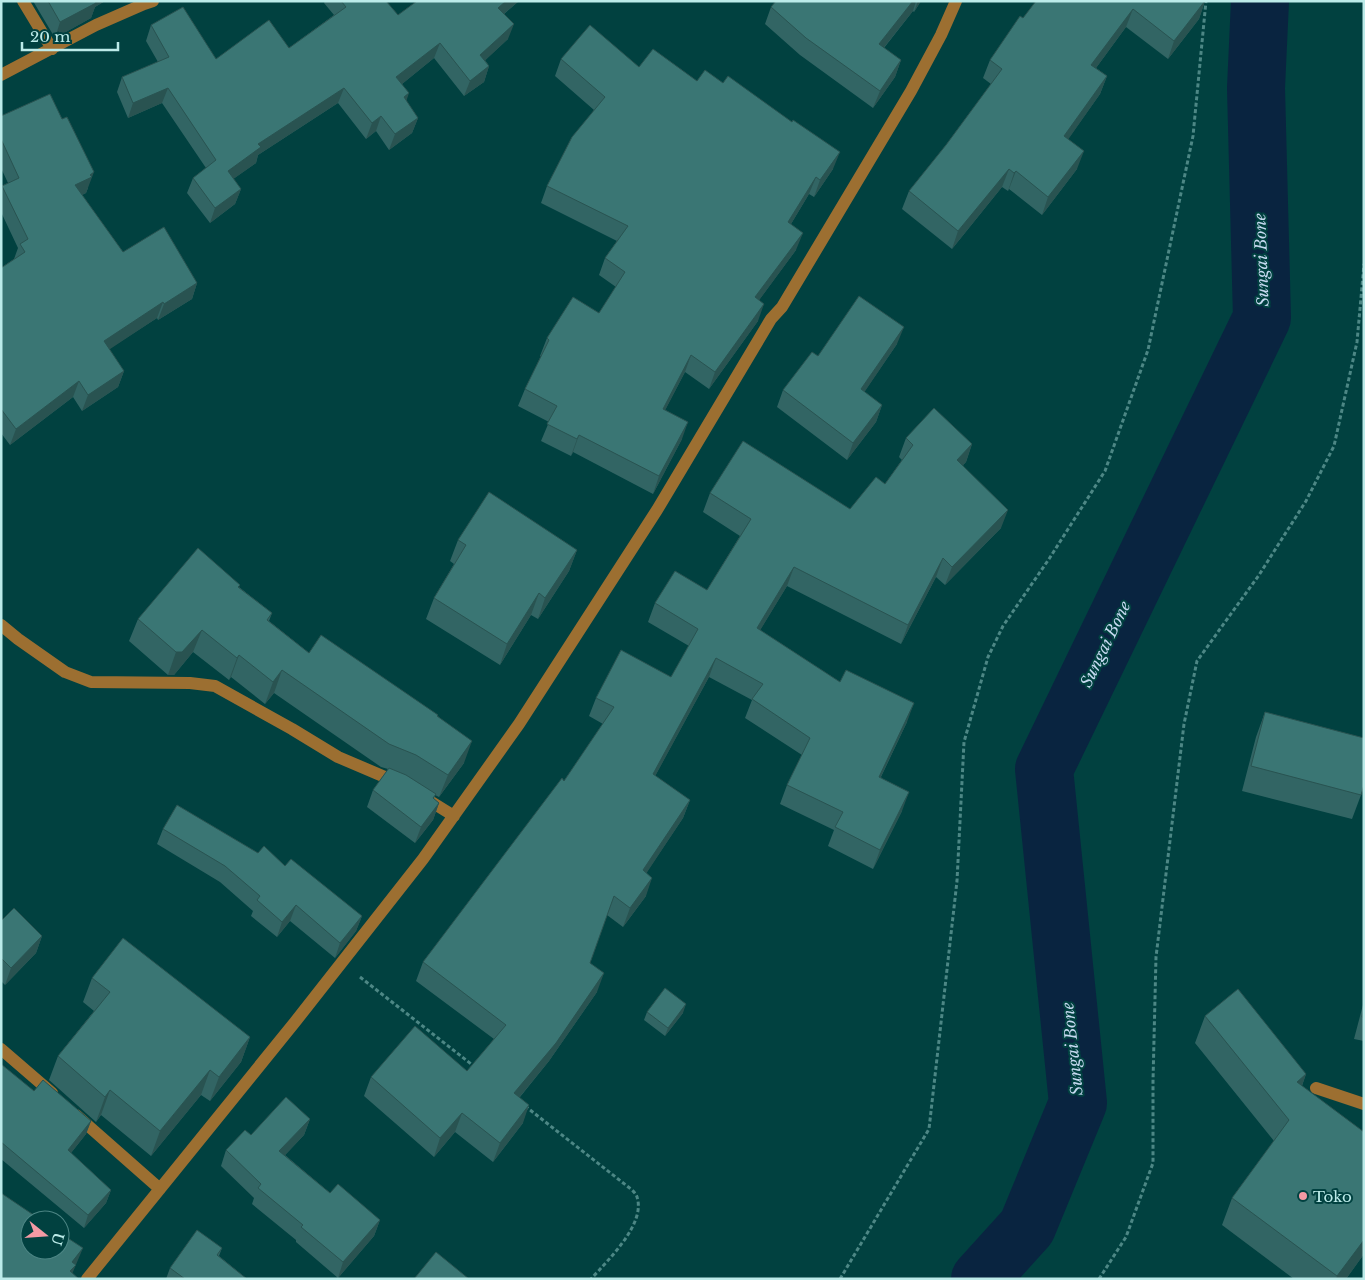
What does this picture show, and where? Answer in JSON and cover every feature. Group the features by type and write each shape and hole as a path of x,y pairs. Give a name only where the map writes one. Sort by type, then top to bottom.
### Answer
{"street":[{"path":"23,1 52,49"},
{"path":"1,76 96,25 153,1"},
{"path":"87,1279 423,859 519,724 657,510 771,319 782,307 906,99 941,35 956,1"},
{"path":"1,624 18,639 65,672 91,682 190,683 215,686 292,728 338,757 404,785 454,816"},
{"path":"1,1049 160,1189"},
{"path":"1316,1088 1364,1104"}],"path":[{"path":"840,1279 929,1129 957,881 964,742 988,657 1003,626 1049,559 1105,471 1148,350 1193,136 1206,1"},
{"path":"1098,1279 1126,1238 1153,1163 1156,957 1184,724 1197,661 1259,575 1306,501 1334,446 1358,342 1364,264"},
{"path":"341,963 480,1071"},
{"path":"519,1101 637,1195 639,1211 630,1233 591,1279"}],"building":[{"path":"48,1 95,1 96,3 60,22"},
{"path":"341,1 386,1 398,15 417,1 506,1 498,8 514,24 480,55 489,66 470,81 440,43 396,77 409,93 404,97 418,118 395,134 381,116 372,123 344,88 258,144 261,147 228,171 241,189 215,208 193,178 216,160 168,88 133,103 122,77 169,57 151,25 183,7 216,59 269,20 289,48 346,7"},
{"path":"776,1 913,1 879,44 901,60 880,91 806,38 771,7"},
{"path":"1036,1 1205,1 1174,41 1133,9 1091,65 1107,76 1064,136 1084,151 1048,197 1016,171 1014,173 1009,169 958,231 909,191 946,145 1002,69 990,60 1020,16 1023,18"},
{"path":"590,25 639,67 653,49 697,81 705,70 723,83 728,76 792,122 793,120 840,152 820,180 816,177 788,222 803,233 755,297 764,304 715,372 691,355 663,409 688,422 659,476 579,435 577,439 547,424 557,406 525,389 549,340 547,338 573,297 599,313 625,272 605,258 628,226 547,186 572,137 605,97 561,59"},
{"path":"50,94 62,119 67,117 94,172 90,175 92,177 75,185 123,252 164,227 197,283 164,304 163,302 104,341 124,371 88,395 79,381 16,429 1,409 1,268 25,252 20,244 28,239 2,186 19,178 1,139 1,116"},
{"path":"859,296 904,327 861,389 882,405 853,443 783,390 812,352 818,356"},
{"path":"934,408 972,444 957,460 1008,510 952,567 943,558 908,625 794,567 757,628 840,682 846,670 914,703 879,777 909,792 880,850 835,827 843,812 787,785 810,738 752,699 763,684 716,658 653,774 690,800 643,870 652,878 630,908 614,896 590,963 604,973 556,1043 514,1093 529,1105 500,1143 462,1113 440,1138 371,1077 415,1026 467,1071 506,1025 423,962 562,778 564,781 614,707 596,698 621,650 671,677 698,629 655,603 675,571 707,590 751,519 710,493 743,441 850,509 876,477 885,484 913,445 906,438"},
{"path":"489,492 577,550 545,598 539,593 507,644 434,598 466,545 458,540"},
{"path":"198,548 240,585 238,587 272,613 267,620 309,653 321,635 438,715 472,741 448,775 416,755 389,744 282,670 273,682 239,655 237,658 202,630 182,652 176,652 138,619"},
{"path":"1265,712 1364,738 1364,785 1361,795 1251,766"},
{"path":"389,768 406,775 436,794 433,798 439,803 421,827 373,790"},
{"path":"177,805 258,853 264,846 285,866 291,859 362,916 340,943 296,905 282,922 257,900 260,896 225,866 163,829"},
{"path":"14,908 42,936 11,968 1,958 1,921"},
{"path":"123,938 250,1037 219,1077 210,1070 160,1131 110,1090 105,1097 58,1056 110,992 92,978"},
{"path":"665,988 686,1004 668,1028 647,1012"},
{"path":"1238,989 1306,1074 1297,1082 1364,1132 1364,1240 1337,1276 1232,1198 1289,1120 1205,1016"},
{"path":"1,1064 34,1091 43,1080 91,1121 68,1150 111,1190 88,1215 1,1142"},
{"path":"286,1097 310,1119 279,1151 330,1193 338,1184 380,1220 343,1262 301,1227 303,1225 258,1188 261,1184 226,1150 245,1130 251,1135"},
{"path":"1,1193 26,1210 20,1210 20,1260 70,1260 70,1240 83,1248 72,1262 76,1265 70,1271 79,1279 1,1279"},
{"path":"197,1230 222,1248 217,1255 247,1279 185,1279 170,1268"},
{"path":"436,1252 469,1279 414,1279"}],"waterway":[{"name":"Sungai Bone","path":"980,1279 1027,1227 1078,1103 1044,769 1262,318 1256,88 1260,1"}],"place":[{"name":"Toko","path":"1303,1196"}]}
